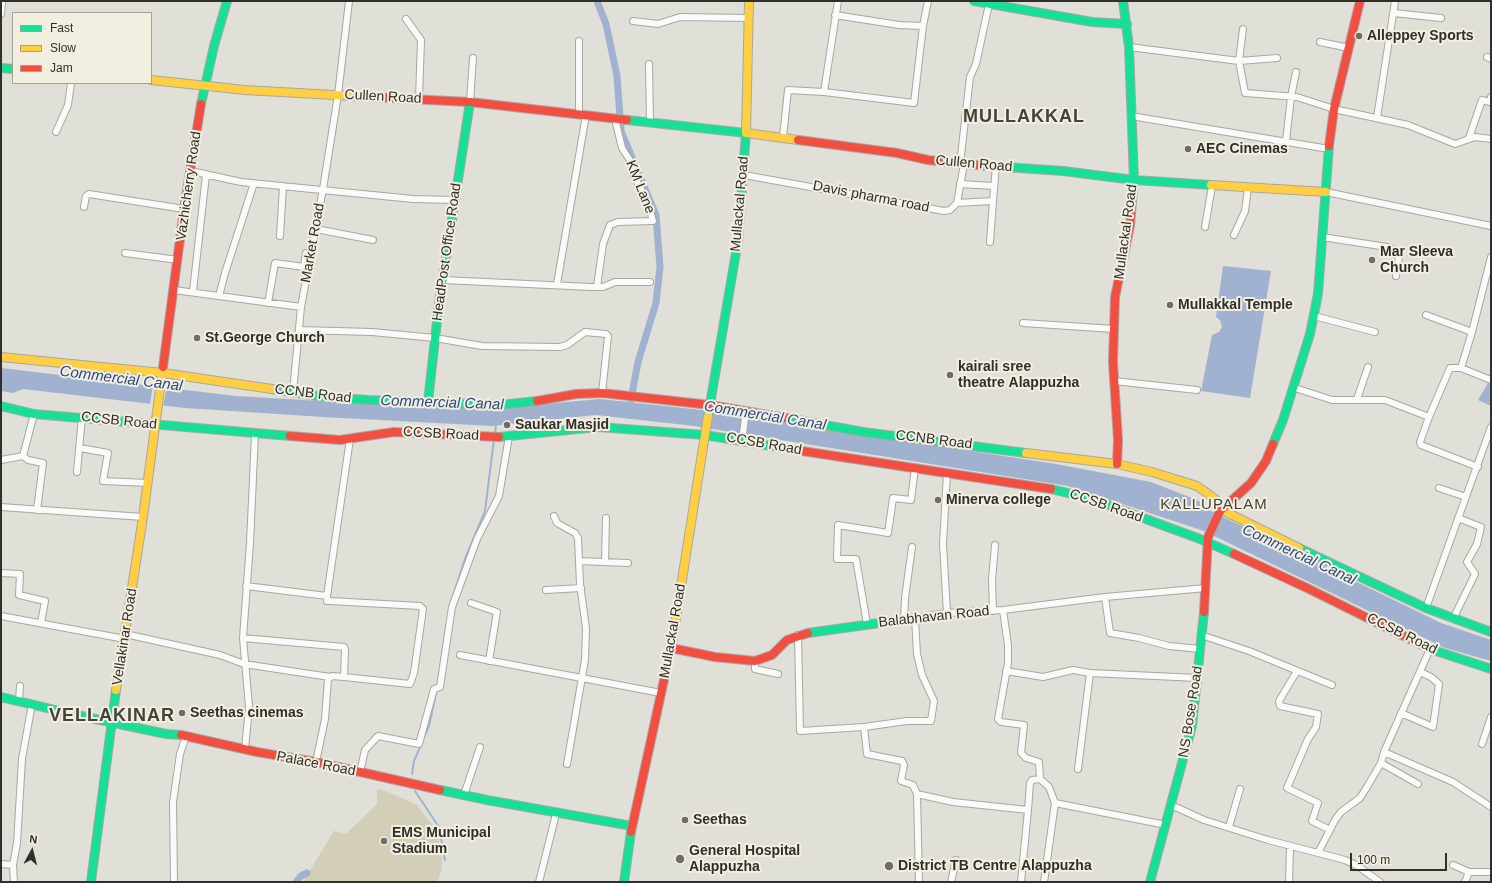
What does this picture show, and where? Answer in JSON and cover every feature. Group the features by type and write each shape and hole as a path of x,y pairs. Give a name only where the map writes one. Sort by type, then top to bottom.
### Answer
{"main road":[{"name":"Vazhicherry Road","path":"157,415 190,171 205,86 214,46 227,1"},
{"name":"Mullackal Road","path":"624,882 632,826 654,736 670,648 706,433 709,406 738,241 746,133 749,1"},
{"path":"974,1 1092,22 1127,24"},
{"name":"Mullackal Road","path":"1117,464 1114,381 1115,297 1130,226 1134,180 1129,47 1123,1"},
{"path":"1208,540 1221,510 1251,483 1266,461 1283,420 1310,334 1318,294 1329,149 1334,109 1360,1"},
{"path":"1,68 12,69"},
{"name":"Cullen Road","path":"152,80 245,90 470,102 782,137 962,164 1134,180 1326,192"},
{"name":"HeadPost Office Road","path":"428,402 435,338 454,200 470,102"},
{"name":"CCNB Road","path":"1,357 324,397 500,405 527,403 576,394 602,393 709,406 863,432 1117,464 1152,472 1197,486 1214,498 1221,510 1426,608 1491,632"},
{"name":"CCSB Road","path":"1,406 34,414 82,417 156,426 340,440 394,432 509,436 598,427 706,433 1064,491 1089,498 1208,540 1430,649 1491,669"},
{"name":"Vellakinar Road","path":"91,882 112,722 144,517 157,415"},
{"name":"NS Bose Road","path":"1150,882 1192,726 1206,588 1208,540"},
{"name":"Balabhavan Road","path":"670,648 715,657 756,661 772,655 787,640 819,630 915,618"},
{"name":"Palace Road","path":"1,697 166,734 186,736 316,762 556,814 632,826"}],"street":[{"name":"Market Road","path":"293,392 302,307 338,95 349,1"},
{"path":"824,92 838,1"},
{"path":"782,137 788,90 824,92 914,103 923,26 928,1"},
{"path":"1377,118 1396,1"},
{"path":"1,14 2,2"},
{"path":"957,203 970,77 976,64 989,4"},
{"path":"1394,12 1441,18"},
{"path":"835,14 900,25 923,26"},
{"path":"633,21 658,24 680,17 749,18"},
{"path":"406,19 421,40 419,99"},
{"path":"1243,29 1239,61 1245,93 1291,97 1334,109 1408,125 1452,144 1458,144 1469,138 1482,137 1491,139"},
{"path":"558,284 583,114 579,41"},
{"path":"1320,42 1349,48"},
{"path":"1129,47 1239,61 1276,58"},
{"path":"470,102 473,58"},
{"path":"649,64 650,123"},
{"path":"1286,141 1291,97 1296,72"},
{"path":"56,132 68,105 71,84"},
{"path":"1469,138 1482,100 1490,102 1491,97"},
{"path":"1131,116 1329,149"},
{"name":"KM Lane","path":"597,287 603,244 610,225 618,222 653,221 647,200 633,175 631,162 622,148 615,119"},
{"path":"990,242 992,201 996,166"},
{"path":"190,171 254,183 413,199 454,200"},
{"path":"193,292 206,175"},
{"name":"Davis pharma road","path":"744,175 944,211 950,210 957,203 992,201"},
{"path":"219,296 224,273 254,183"},
{"path":"960,184 994,186"},
{"path":"280,236 283,186"},
{"path":"1205,227 1212,186"},
{"path":"1234,235 1245,212 1248,188"},
{"path":"1326,192 1491,226"},
{"path":"84,207 86,196 89,194 184,209"},
{"path":"316,229 373,240"},
{"path":"1322,238 1387,247 1398,251 1399,257 1396,276"},
{"path":"125,252 178,260"},
{"path":"268,303 274,263 304,267 306,253"},
{"path":"1461,368 1488,284 1491,257"},
{"path":"443,280 558,284 597,287 615,282 650,282"},
{"path":"174,290 302,307"},
{"path":"1426,315 1472,332"},
{"path":"1314,316 1375,332"},
{"path":"1023,323 1114,329"},
{"path":"299,330 372,332 435,338 482,346 560,347 574,340 585,332 606,334 608,336 602,393"},
{"path":"1357,399 1368,367"},
{"path":"1478,467 1421,445 1420,442 1448,369 1454,367 1461,368 1491,380"},
{"path":"1114,381 1197,390"},
{"path":"1292,388 1332,400 1385,400 1430,417"},
{"path":"742,438 746,413"},
{"path":"22,456 34,414"},
{"path":"77,472 82,417"},
{"path":"1426,608 1478,467 1491,426"},
{"path":"245,749 248,707 242,638 250,543 255,434"},
{"path":"360,772 366,750 378,736 419,744 437,688 452,607 477,538 499,496 509,436"},
{"path":"1,616 125,637 220,656 244,664 330,677 344,677 410,684 414,673 423,609 420,606 327,601 326,596 350,439"},
{"path":"80,448 108,453 103,481 148,483"},
{"path":"1,460 22,456 28,460 43,464 37,510"},
{"path":"867,624 856,560 837,559 838,525 888,533 893,498 911,500 915,468"},
{"path":"947,473 943,544 947,614"},
{"path":"1439,488 1466,497"},
{"path":"1,507 144,517"},
{"path":"554,516 557,523 577,535 586,628 585,660 567,764"},
{"path":"605,562 606,518"},
{"path":"1453,619 1475,574 1468,562 1477,544 1481,527 1458,518"},
{"path":"992,611 992,580 995,545"},
{"path":"904,619 905,598 912,547"},
{"path":"579,562 628,563"},
{"path":"1,573 20,574 19,595 45,601 41,623"},
{"path":"246,586 326,596"},
{"path":"546,590 581,588"},
{"name":"Balabhavan Road","path":"915,618 1003,610 1105,597 1206,588"},
{"path":"1105,597 1110,633 1139,638 1169,646 1200,649"},
{"path":"471,604 498,612 489,661"},
{"path":"1003,610 1008,645 1006,672 998,719 1001,722 1024,725 1021,753 1026,758 1039,762 1040,779 1049,787 1055,804 1044,882"},
{"path":"798,636 800,731 864,727 907,721 931,721 934,701 922,675 917,654 915,618"},
{"path":"1201,635 1249,651 1332,686"},
{"path":"242,638 344,647 344,677"},
{"path":"1318,853 1341,812 1360,798 1381,763 1384,752 1430,649"},
{"path":"460,655 661,694"},
{"path":"756,661 755,669 778,674"},
{"path":"1006,672 1043,677 1072,670 1090,673 1198,678"},
{"path":"1297,671 1280,701 1280,706 1318,714 1316,727 1308,739 1287,788 1318,803 1312,821 1330,830"},
{"path":"1401,713 1433,727 1439,684 1431,677 1420,672"},
{"path":"1078,769 1090,673"},
{"path":"316,762 325,719 328,680 330,677"},
{"path":"19,701 20,686"},
{"path":"14,882 13,865 17,843 22,759 32,704"},
{"path":"1482,744 1491,718"},
{"path":"864,727 867,754 902,761 904,765 901,781 913,785 917,794 919,882"},
{"path":"174,882 173,802 180,754 186,736"},
{"path":"464,795 480,746"},
{"path":"1384,752 1453,782 1491,807"},
{"path":"1381,763 1418,784"},
{"path":"1021,882 1030,783 1032,780 1040,779"},
{"path":"1228,827 1240,789"},
{"path":"917,794 954,802 1028,810"},
{"path":"1055,804 1166,825"},
{"path":"1171,805 1204,820 1290,847 1318,853 1350,863 1380,882"},
{"path":"539,882 556,814"},
{"path":"1289,882 1290,847"},
{"path":"951,882 956,860"},
{"path":"1,864 13,865"},
{"path":"1453,865 1469,872 1491,872"},
{"path":"1465,882 1469,872"}],"shaded area":[{"name":"EMS Municipal Stadium","path":"377,789 386,791 417,805 437,831 442,860 441,872 437,882 303,882 334,831 346,834 377,804"}],"water":[{"path":"1223,266 1271,271 1250,398 1201,391 1212,335 1219,332 1222,327 1220,320 1216,317"},
{"name":"Commercial Canal","path":"1,368 236,396 424,407 502,408 600,399 702,410 1056,464 1151,482 1197,500 1211,511 1441,623 1491,640 1491,661 1445,648 1204,531 1068,486 694,426 596,415 492,426 185,408 23,389 13,393 1,391"},
{"path":"1488,383 1491,385 1491,406 1478,400"}],"pier":[{"path":"153,384 167,386 163,407 150,405"}],"waterway":[{"path":"597,1 606,24 617,76 621,131 656,215 660,267 656,303 638,362 629,410"},
{"path":"495,435 496,423"},
{"path":"453,596 465,559 485,511 494,439"},
{"path":"439,675 447,622"},
{"path":"423,739 429,726 437,689"},
{"path":"412,774 414,761 421,745"},
{"path":"415,791 439,827 445,860"},
{"path":"296,882 301,876 307,873"}],"traffic: fast":[{"path":"201,104 214,46 227,1"},
{"path":"974,1 1092,22 1127,24"},
{"path":"1123,1 1129,47 1134,180 1132,201"},
{"path":"1,68 12,69"},
{"path":"428,402 439,303 470,102"},
{"path":"627,120 746,133 738,241 708,416"},
{"path":"1273,444 1283,420 1310,334 1318,294 1329,146"},
{"path":"976,165 1063,171 1134,180 1211,185"},
{"path":"272,389 324,397 368,400 500,405 537,401"},
{"path":"1,406 34,414 290,436"},
{"path":"786,418 863,432 1026,453"},
{"path":"499,437 598,427 705,435 802,451"},
{"path":"1051,489 1089,498 1200,539 1234,554"},
{"path":"1299,548 1426,608 1491,632"},
{"path":"1150,882 1192,726 1204,612"},
{"path":"808,633 915,618"},
{"path":"1430,649 1491,669"},
{"path":"91,882 116,690"},
{"path":"1,697 166,734 181,735"},
{"path":"440,790 632,826"},
{"path":"624,882 631,832"}],"traffic: slow":[{"path":"749,1 746,133 798,140"},
{"path":"152,80 245,90 370,97"},
{"path":"1211,185 1326,192"},
{"path":"1,357 163,373 272,389"},
{"path":"116,690 143,517 163,367"},
{"path":"672,643 708,416"},
{"path":"1026,453 1117,464 1152,472 1197,486 1214,498 1228,513 1299,548"}],"traffic: jam":[{"path":"1329,146 1334,109 1360,1"},
{"path":"370,97 470,102 627,120"},
{"path":"163,367 184,209 201,104"},
{"path":"798,140 897,153 928,160 976,165"},
{"path":"1117,464 1118,440 1113,362 1115,297 1130,226 1132,201"},
{"path":"537,401 576,394 602,393 710,405 786,418"},
{"path":"290,436 340,440 394,432 499,437"},
{"path":"1204,612 1208,537 1220,511 1251,483 1266,461 1273,444"},
{"path":"802,451 1051,489"},
{"path":"1234,554 1307,588 1430,649"},
{"path":"671,648 715,657 755,661 772,655 787,640 808,633"},
{"path":"631,832 672,643"},
{"path":"181,735 257,752 316,762 440,790"}],"place":[{"name":"Alleppey Sports","path":"1359,36"},
{"name":"AEC Cinemas","path":"1188,149"},
{"name":"Mar Sleeva Church","path":"1372,260"},
{"name":"Mullakkal Temple","path":"1170,305"},
{"name":"St.George Church","path":"197,338"},
{"name":"kairali sree theatre Alappuzha","path":"950,375"},
{"name":"Saukar Masjid","path":"507,425"},
{"name":"Minerva college","path":"938,500"},
{"name":"Seethas cinemas","path":"182,713"},
{"name":"Seethas","path":"685,820"},
{"name":"EMS Municipal Stadium","path":"384,841"},
{"name":"General Hospital Alappuzha","path":"680,859"},
{"name":"District TB Centre Alappuzha","path":"889,866"}],"district":[{"name":"MULLAKKAL","path":"1024,117"},
{"name":"KALLUPALAM","path":"1214,505"},
{"name":"VELLAKINAR","path":"112,716"}]}
